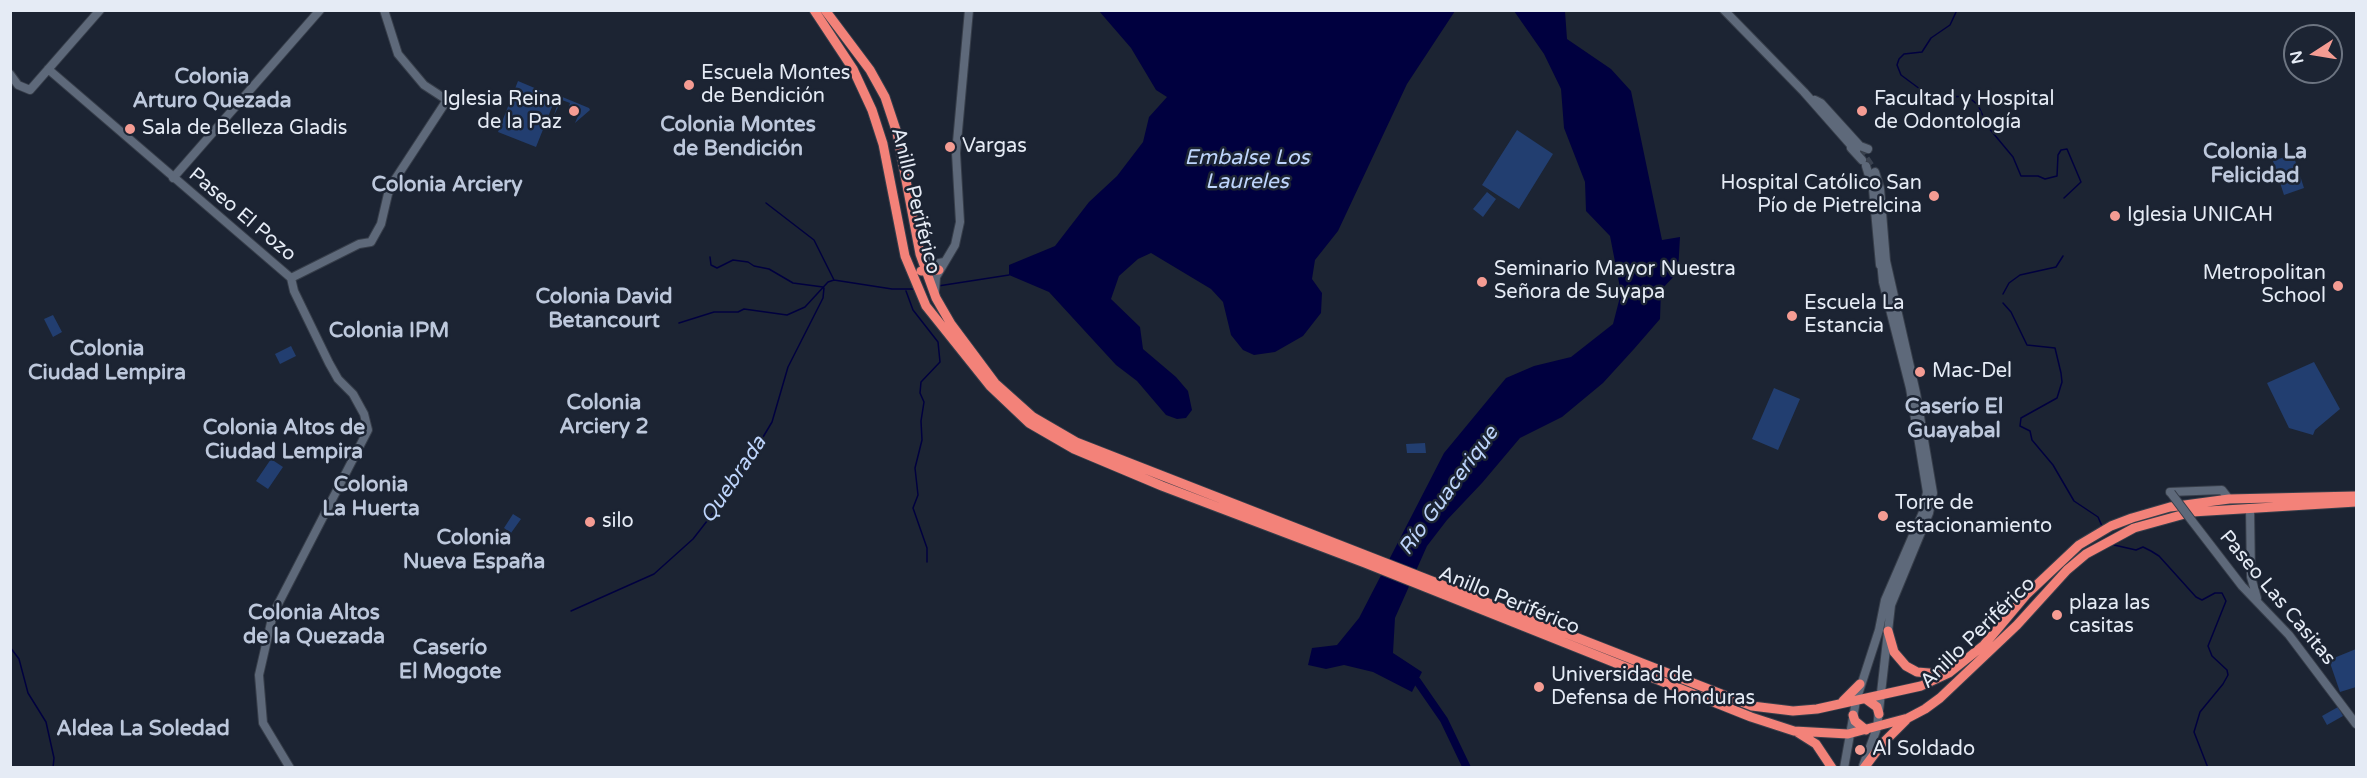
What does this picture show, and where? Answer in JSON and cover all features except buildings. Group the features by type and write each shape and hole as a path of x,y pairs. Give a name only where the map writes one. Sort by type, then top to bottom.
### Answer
{"highway":[{"name":"Anillo Periférico","path":"814,10 854,69 866,94 887,159 905,256 926,306 944,332 990,386 1029,423 1074,449 1156,484 1366,560 1752,706 1793,711 1834,705 1921,686 1949,673 1984,645 2041,580 2089,540 2110,526 2154,512 2229,499 2356,496"},
{"name":"Anillo Periférico","path":"825,10 877,81 892,117 903,161 920,254 936,298 951,324 995,383 1034,417 1076,442 1366,560"},
{"path":"887,159 894,153 903,161"},
{"path":"905,256 913,267 926,273 939,270"},
{"name":"Anillo Periférico","path":"1440,588 1720,705 1795,731 1848,734 1908,718 1940,698 2017,625 2067,570 2086,554 2117,535 2163,518 2192,512 2356,502"},
{"path":"1888,631 1894,652 1906,666 1932,675 1949,673"},
{"path":"1834,705 1850,696 1860,684"},
{"path":"1861,700 1872,702 1879,714"},
{"path":"1853,714 1855,721 1866,730"},
{"path":"1863,768 1882,744 1908,718"},
{"path":"1795,731 1816,744 1832,768"}],"street":[{"path":"10,74 18,85 30,90 100,10"},
{"path":"173,178 320,10"},
{"path":"291,278 359,244 371,242 381,224 388,194 394,181 447,100 424,85 398,54 384,10"},
{"path":"936,298 935,285 939,270 957,239 960,222 956,153 969,10"},
{"path":"1724,10 1858,150 1815,100 1730,10"},
{"name":"Paseo El Pozo","path":"48,69 291,278 294,291 328,363 358,402 364,414 368,430 280,598 269,627 259,675 260,712 263,723 290,768"},
{"path":"1804,92 1814,107 1864,163 1873,189 1883,282 1910,388 1927,492 1923,512 1885,600 1870,658 1860,684 1861,700 1853,714 1844,768"},
{"path":"1815,100 1821,103 1860,146 1868,149"},
{"path":"1863,768 1877,728 1892,601 1929,513 1933,493 1916,393 1886,261 1884,193 1875,170 1883,282"},
{"path":"920,254 935,264 946,261"},
{"name":"Paseo Las Casitas","path":"2229,499 2222,490 2170,492 2242,586 2289,635 2356,724"},
{"path":"2250,508 2251,577 2260,605"},
{"path":"2242,586 2251,577"},
{"path":"1870,658 1877,666 1886,657"}],"shaded area":[{"path":"518,81 556,97 536,147 498,132"},
{"path":"560,96 590,110 575,123 581,109 571,105 567,113 570,103 562,100 554,115"},
{"path":"1517,130 1553,154 1519,209 1482,185"},
{"path":"2293,154 2304,188 2284,195 2273,161"},
{"path":"1487,192 1496,199 1483,217 1473,209"},
{"path":"53,315 62,332 53,337 44,319"},
{"path":"291,346 296,356 280,364 275,354"},
{"path":"2314,362 2340,409 2315,430 2313,435 2289,428 2267,383"},
{"path":"1774,388 1800,399 1778,450 1752,439"},
{"path":"1425,443 1426,453 1407,453 1406,444"},
{"path":"271,459 283,467 268,489 256,481"},
{"path":"513,514 521,519 511,533 504,528"},
{"path":"2356,649 2356,687 2340,692 2329,660"},
{"path":"2338,707 2343,716 2327,725 2322,716"}],"water":[{"name":"Embalse Los Laureles","path":"1099,11 1455,11 1407,84 1338,231 1315,260 1312,279 1322,293 1321,313 1303,336 1275,352 1254,355 1243,350 1231,335 1223,302 1211,289 1151,253 1138,259 1119,276 1111,299 1140,327 1143,349 1176,377 1188,391 1192,410 1186,418 1177,419 1166,415 1137,381 1116,365 1049,292 1009,275 1009,265 1055,246 1089,202 1117,176 1143,142 1149,117 1167,97 1156,90 1131,48"},
{"path":"1514,11 1565,11 1567,39 1611,69 1631,91 1662,240 1680,237 1678,272 1661,290 1660,319 1603,383 1562,417 1520,438 1447,520 1427,546 1395,618 1393,653 1422,672 1412,692 1373,672 1344,665 1326,669 1308,665 1312,648 1337,645 1359,618 1444,453 1506,378 1534,366 1571,357 1613,324 1621,293 1610,236 1586,211 1585,182 1564,128 1561,89 1544,54"}],"waterway":[{"path":"1957,10 1950,25 1931,38 1922,52 1904,54 1899,59 1897,65 1901,75 1932,98 1967,96 1978,105 1988,127 2013,157 2021,176 2038,176 2045,179 2057,176 2058,155 2061,150 2067,149 2081,182 2064,198"},
{"path":"766,203 814,240 834,280"},
{"path":"2003,294 2009,283 2020,275 2056,267 2063,256"},
{"path":"710,257 711,265 717,268 733,260 748,262 754,266 769,269 793,283 823,287"},
{"path":"938,286 1009,275"},
{"path":"679,323 714,312 738,312 744,309 787,315 805,307 828,282 834,280 892,289 915,289"},
{"name":"Quebrada","path":"571,611 654,574 693,539 732,489 772,422 788,367 823,298 824,288"},
{"path":"906,291 913,310 938,342 940,362 921,382 920,393 924,402 921,421 922,440 915,468 918,495 913,508 927,548 927,562"},
{"path":"2003,303 2011,312 2027,345 2055,348 2061,373 2062,382 2057,398 2021,418 2020,426 2030,431 2032,440 2053,465 2074,501 2098,517 2102,526"},
{"path":"2114,545 2136,550 2143,547 2159,556 2196,597 2202,600 2215,593 2222,593 2226,601 2208,646 2212,656 2227,670 2228,675 2200,712 2194,732 2208,768"},
{"path":"10,647 19,659 28,693 46,722 54,758 53,768"},
{"name":"Río Guacerique","path":"1409,677 1417,681 1444,720 1467,768"}],"tunnel":[{"path":"1859,149 1875,172"}],"place":[{"name":"Escuela Montes de Bendición","path":"689,85"},
{"name":"Iglesia Reina de la Paz","path":"574,111"},
{"name":"Facultad y Hospital de Odontología","path":"1862,111"},
{"name":"Sala de Belleza Gladis","path":"130,129"},
{"name":"Vargas","path":"950,147"},
{"name":"Hospital Católico San Pío de Pietrelcina","path":"1934,196"},
{"name":"Iglesia UNICAH","path":"2115,216"},
{"name":"Seminario Mayor Nuestra Señora de Suyapa","path":"1482,282"},
{"name":"Metropolitan School","path":"2338,286"},
{"name":"Escuela La Estancia","path":"1792,316"},
{"name":"Mac-Del","path":"1920,372"},
{"name":"Torre de estacionamiento","path":"1883,516"},
{"name":"silo","path":"590,522"},
{"name":"plaza las casitas","path":"2057,615"},
{"name":"Universidad de Defensa de Honduras","path":"1539,687"},
{"name":"Al Soldado","path":"1860,750"}],"district":[{"name":"Colonia Arturo Quezada","path":"212,89"},
{"name":"Colonia Montes de Bendición","path":"738,137"},
{"name":"Colonia La Felicidad","path":"2255,164"},
{"name":"Colonia Arciery","path":"447,185"},
{"name":"Colonia David Betancourt","path":"604,309"},
{"name":"Colonia IPM","path":"389,331"},
{"name":"Colonia Ciudad Lempira","path":"107,361"},
{"name":"Colonia Arciery 2","path":"604,415"},
{"name":"Caserío El Guayabal","path":"1954,419"},
{"name":"Colonia Altos de Ciudad Lempira","path":"284,440"},
{"name":"Colonia La Huerta","path":"371,497"},
{"name":"Colonia Nueva España","path":"474,550"},
{"name":"Colonia Altos de la Quezada","path":"314,625"},
{"name":"Caserío El Mogote","path":"450,660"},
{"name":"Aldea La Soledad","path":"143,729"}]}
